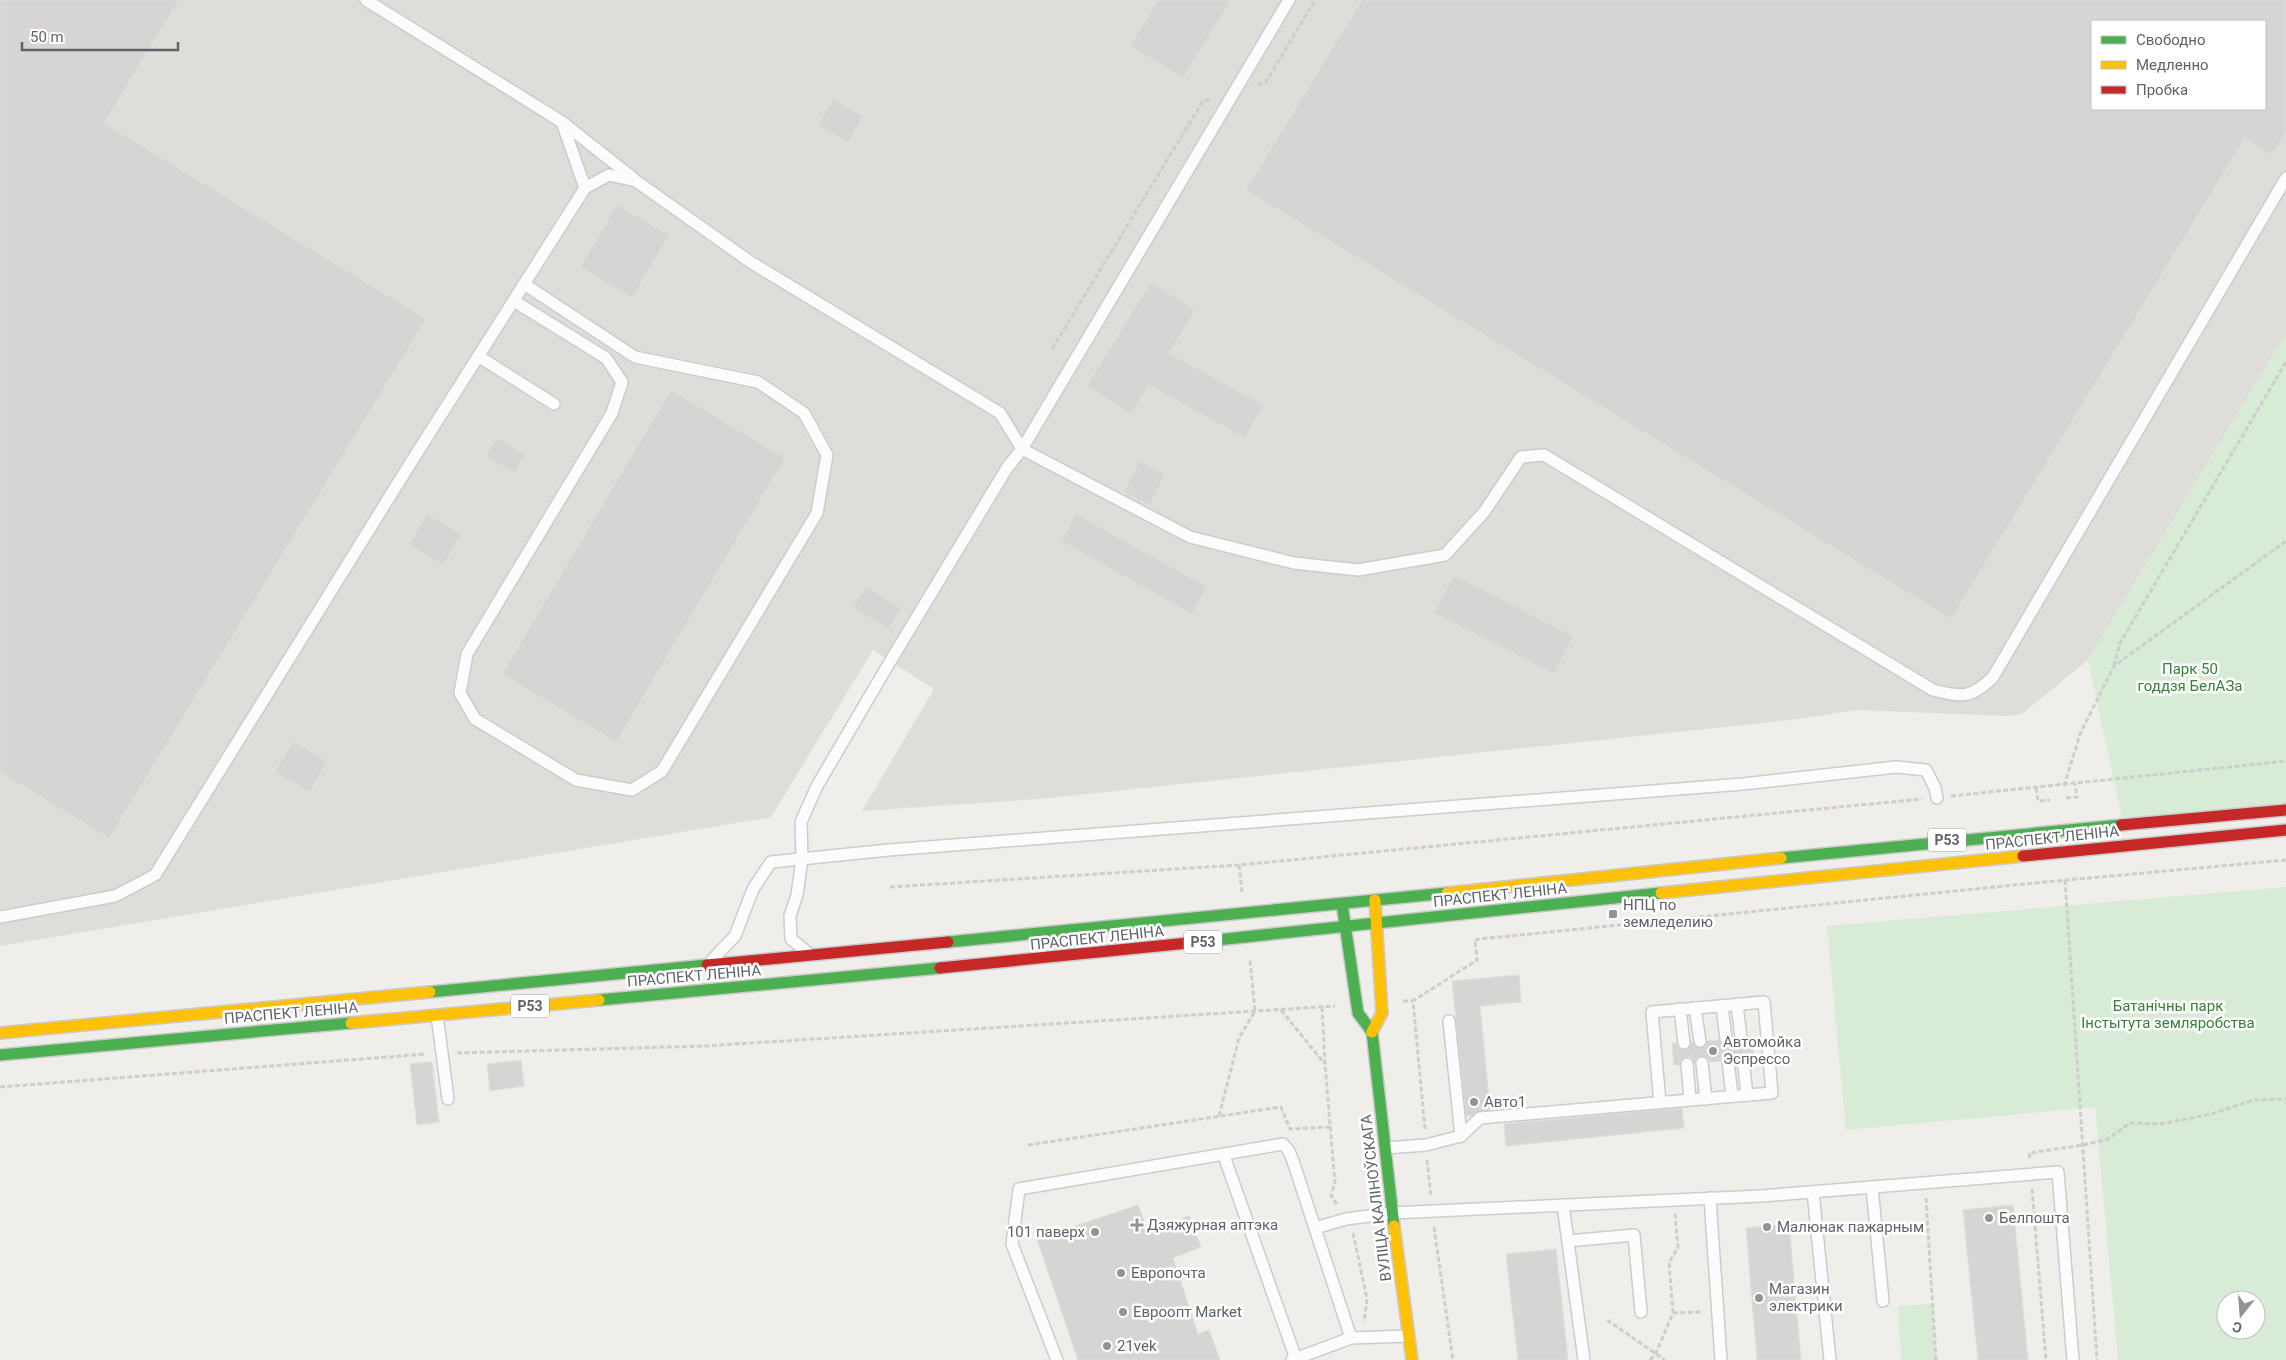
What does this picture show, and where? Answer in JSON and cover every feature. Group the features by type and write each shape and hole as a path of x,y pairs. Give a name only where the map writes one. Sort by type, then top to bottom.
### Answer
{"main road":[{"name":"ПРАСПЕКТ ЛЕНІНА","path":"0,1033 1342,904 1918,843 2286,810"},
{"name":"ПРАСПЕКТ ЛЕНІНА","path":"0,1055 1061,957 1610,898 2286,830"},
{"name":"ВУЛІЦА КАЛІНОЎСКАГА","path":"1372,1032 1382,1013 1378,924 1375,900"},
{"name":"ВУЛІЦА КАЛІНОЎСКАГА","path":"1342,904 1358,1013 1372,1032 1392,1213 1412,1360"}],"lane":[{"path":"366,0 562,122 636,180 752,263 1000,413 1022,449 1190,538 1294,563 1358,570 1444,556 1484,512 1522,457 1544,455 1933,690 1957,696 1979,691 1993,677 2286,178"},
{"path":"810,955 791,939 790,916 797,895 802,859 801,822 817,786 890,660 1008,468 1022,449 1290,0"},
{"path":"562,122 585,188"},
{"path":"0,916 115,896 155,875 478,356 585,188 608,175 636,180"},
{"path":"514,301 606,358 622,382 612,413 467,654 460,693 475,719 576,780 632,790 662,771 817,513 827,455 804,413 758,382 635,357 524,284"},
{"path":"478,356 554,404"},
{"path":"707,966 735,936 753,889 771,862 889,850 1743,784 1896,767 1926,770 1935,788 1937,798"},
{"path":"1385,1148 1426,1145 1461,1136 1480,1118 1660,1103 1690,1100 1706,1099 1732,1096 1772,1093 1764,1002 1652,1012 1660,1103"},
{"path":"1737,1004 1741,1038"},
{"path":"1722,1006 1726,1039"},
{"path":"1695,1008 1700,1041"},
{"path":"1680,1009 1684,1043"},
{"path":"437,1015 448,1099"},
{"path":"1450,1021 1461,1136"},
{"path":"1743,1059 1747,1095"},
{"path":"1728,1061 1732,1096"},
{"path":"1702,1063 1706,1099"},
{"path":"1687,1064 1690,1100"},
{"path":"1057,1360 1012,1244 1019,1189 1224,1156 1283,1144 1290,1151 1315,1228 1356,1338"},
{"path":"1224,1156 1294,1359 1356,1338 1408,1336"},
{"path":"1315,1228 1346,1219 1392,1213 1813,1192 2058,1172 2073,1360"},
{"path":"1872,1187 1883,1301"},
{"path":"1813,1192 1830,1360"},
{"path":"1710,1198 1721,1360"},
{"path":"1563,1204 1584,1360"},
{"path":"1568,1241 1634,1235 1641,1312"}],"path":[{"path":"2064,786 2080,734 2114,666 2120,643 2286,362"},
{"path":"2114,666 2286,541"},
{"path":"890,887 1239,865 2064,786 2286,761"},
{"path":"2066,798 2078,797 2076,784"},
{"path":"2036,788 2038,801 2050,800"},
{"path":"1475,940 2085,877 2286,860"},
{"path":"2065,880 2097,1360"},
{"path":"1322,1007 1335,1183 1331,1195 1354,1236 1367,1299 1356,1338"},
{"path":"1280,1010 1325,1064"},
{"path":"0,1087 403,1054 704,1046 1255,1012 1239,1038 1219,1116"},
{"path":"2083,1145 2108,1139 2130,1123 2161,1124 2211,1114 2254,1100 2286,1099"},
{"path":"1028,1145 1280,1106 1290,1129 1330,1127"},
{"path":"2023,1190 2033,1189 2046,1360"},
{"path":"1935,1196 1926,1197 1936,1360"},
{"path":"1650,1360 1656,1353 1673,1313 1706,1312"},
{"path":"1607,1320 1666,1360"}],"shaded area":[{"path":"0,0 2286,0 2286,334 2088,660 2022,714 2008,716 1856,710 1791,720 1039,799 862,811 934,689 873,650 771,817 0,946"}],"green space":[{"name":"Парк 50 годдзя БелАЗа","path":"2286,334 2286,807 2123,823 2088,660"},
{"name":"Батанічны парк Інстытута земляробства","path":"2286,887 2286,1360 2118,1360 2095,1107 1846,1130 1827,926"},
{"path":"1933,1304 1936,1360 1901,1360 1898,1306"}],"building":[{"path":"0,0 179,0 104,123 426,319 109,838 0,772"},
{"path":"1158,0 1231,0 1183,78 1130,46"},
{"path":"1362,0 2286,0 2286,131 2272,155 2245,138 1951,619 1246,190"},
{"path":"833,99 863,117 848,143 818,125"},
{"path":"617,205 669,235 632,298 580,267"},
{"path":"1151,282 1195,310 1169,353 1263,405 1245,438 1149,385 1131,414 1087,386"},
{"path":"671,390 785,458 616,742 502,674"},
{"path":"497,438 525,455 514,473 486,456"},
{"path":"1140,461 1165,474 1150,505 1124,492"},
{"path":"427,514 461,534 443,565 409,545"},
{"path":"1076,514 1207,587 1192,614 1061,541"},
{"path":"1454,575 1573,636 1554,674 1434,613"},
{"path":"866,586 901,608 888,629 853,607"},
{"path":"293,741 327,761 310,792 275,772"},
{"path":"1519,975 1521,1002 1480,1006 1490,1110 1479,1111 1472,1116 1466,1116 1452,981"},
{"name":"Автомойка Эспрессо","path":"1748,1037 1752,1037 1754,1058 1750,1059 1749,1054 1743,1052 1738,1053 1736,1060 1734,1056 1728,1054 1723,1055 1721,1061 1709,1062 1708,1058 1702,1056 1697,1057 1694,1064 1691,1057 1686,1057 1680,1060 1680,1065 1674,1065 1672,1044 1676,1043 1678,1048 1684,1050 1689,1049 1691,1042 1701,1048 1705,1047 1707,1041 1719,1040 1723,1046 1727,1046 1733,1042 1733,1038 1735,1043 1741,1045 1746,1044"},
{"path":"521,1060 524,1086 490,1091 487,1064"},
{"path":"432,1062 439,1122 417,1125 410,1064"},
{"path":"1682,1108 1684,1128 1506,1146 1504,1124"},
{"path":"1138,1205 1148,1232 1189,1216 1201,1247 1173,1258 1198,1334 1209,1330 1220,1360 1078,1360 1037,1239"},
{"path":"2013,1205 2028,1360 1978,1360 1963,1210"},
{"path":"1789,1224 1801,1360 1757,1360 1746,1228"},
{"path":"1556,1249 1568,1360 1518,1360 1506,1254"}],"traffic: fast":[{"path":"1781,858 2121,825"},
{"path":"948,942 1447,893"},
{"path":"1188,943 1661,893"},
{"path":"1342,904 1358,1013 1372,1032 1394,1226"},
{"path":"430,992 707,965"},
{"path":"599,1000 940,968"},
{"path":"0,1055 351,1023"}],"traffic: slow":[{"path":"1661,893 2023,856"},
{"path":"1447,893 1781,858"},
{"path":"1372,1032 1382,1013 1375,900"},
{"path":"0,1033 430,992"},
{"path":"351,1023 599,1000"},
{"path":"1394,1226 1412,1360"}],"traffic: jam":[{"path":"2121,825 2286,810"},
{"path":"2023,856 2286,830"},
{"path":"707,965 948,942"},
{"path":"940,968 1188,943"}],"place":[{"name":"НПЦ по земледелию","path":"1613,914"},
{"name":"Автомойка Эспрессо","path":"1713,1051"},
{"name":"Авто1","path":"1474,1102"},
{"name":"Белпошта","path":"1989,1218"},
{"name":"Дзяжурная аптэка","path":"1137,1225"},
{"name":"Малюнак пажарным","path":"1767,1227"},
{"name":"101 паверх","path":"1095,1232"},
{"name":"Европочта","path":"1121,1273"},
{"name":"Магазин электрики","path":"1759,1298"},
{"name":"Евроопт Market","path":"1123,1312"},
{"name":"21vek","path":"1107,1346"}]}
